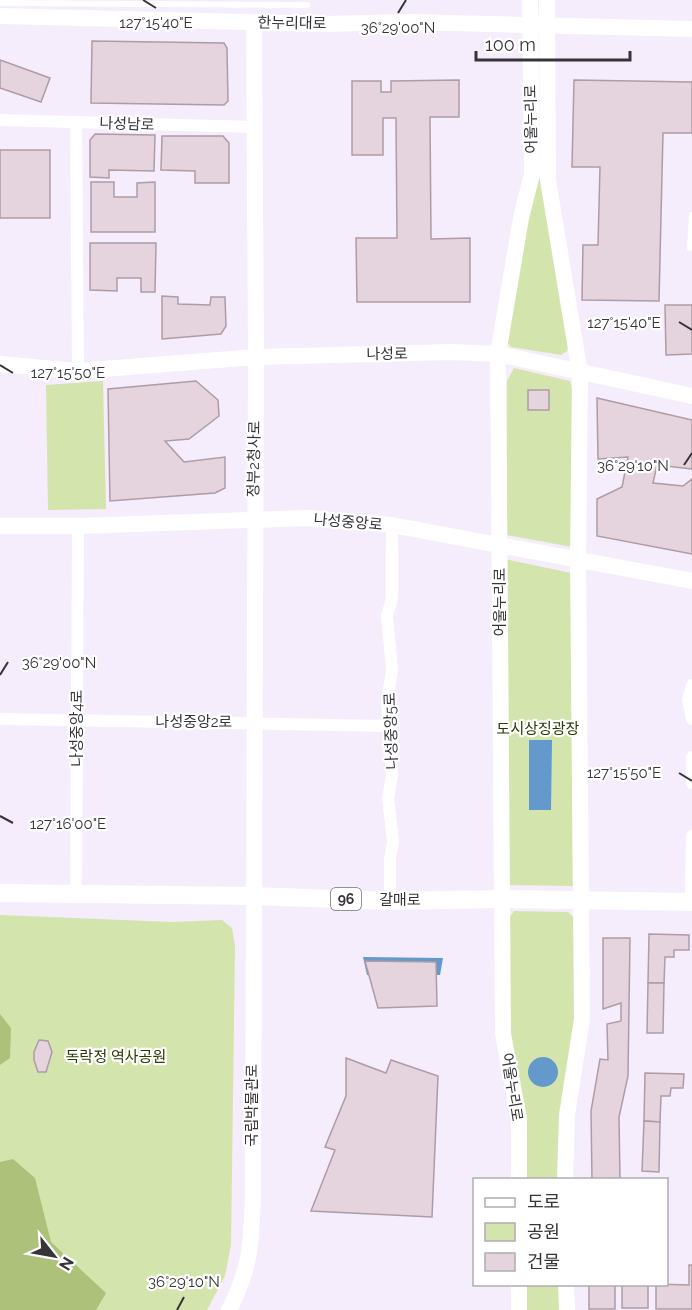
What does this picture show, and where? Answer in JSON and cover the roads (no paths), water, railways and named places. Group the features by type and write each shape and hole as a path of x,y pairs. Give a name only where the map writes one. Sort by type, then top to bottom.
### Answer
{"main road":[{"name":"갈매로","path":"0,893 253,896 390,901 502,899 692,902"}],"street":[{"path":"530,0 538,26"},
{"path":"538,26 547,0"},
{"name":"한누리대로","path":"0,16 254,23 409,22 692,28"},
{"name":"정부2청사로","path":"253,896 253,519 256,357 254,23"},
{"name":"어울누리로","path":"519,1178 519,1119 503,1034 498,354 521,218 532,174 538,26"},
{"name":"어울누리로","path":"538,26 548,180 580,373 578,561 582,1019 567,1115 565,1178"},
{"name":"나성남로","path":"0,120 254,127"},
{"path":"76,122 78,371"},
{"name":"나성로","path":"0,364 78,371 256,357 452,352 498,354 692,396"},
{"name":"나성중앙로","path":"0,526 78,526 308,518 392,525 500,547 692,581"},
{"name":"나성중앙5로","path":"390,901 390,859 393,842 388,798 392,775 387,702 392,670 387,616 392,598 392,525"},
{"name":"나성중앙4로","path":"76,893 78,526"},
{"path":"692,685 688,700 692,718"},
{"name":"나성중앙2로","path":"0,719 389,726"},
{"path":"692,757 692,783"},
{"path":"692,836 692,902"},
{"name":"국립박물관로","path":"229,1310 243,1283 251,1250 253,896"},
{"path":"519,1286 519,1310"},
{"path":"566,1286 567,1310"}],"lane":[{"path":"0,3 307,5"},
{"path":"690,248 692,215"}],"water":[{"path":"529,740 552,740 551,810 529,810"},
{"path":"363,957 443,958 440,975 367,975"},
{"path":"543,1057 554,1061 558,1072 554,1083 543,1087 532,1083 528,1072 532,1061"}],"park label":[{"name":"도시상징광장","path":"538,729"},
{"name":"독락정 역사공원","path":"116,1057"}]}
